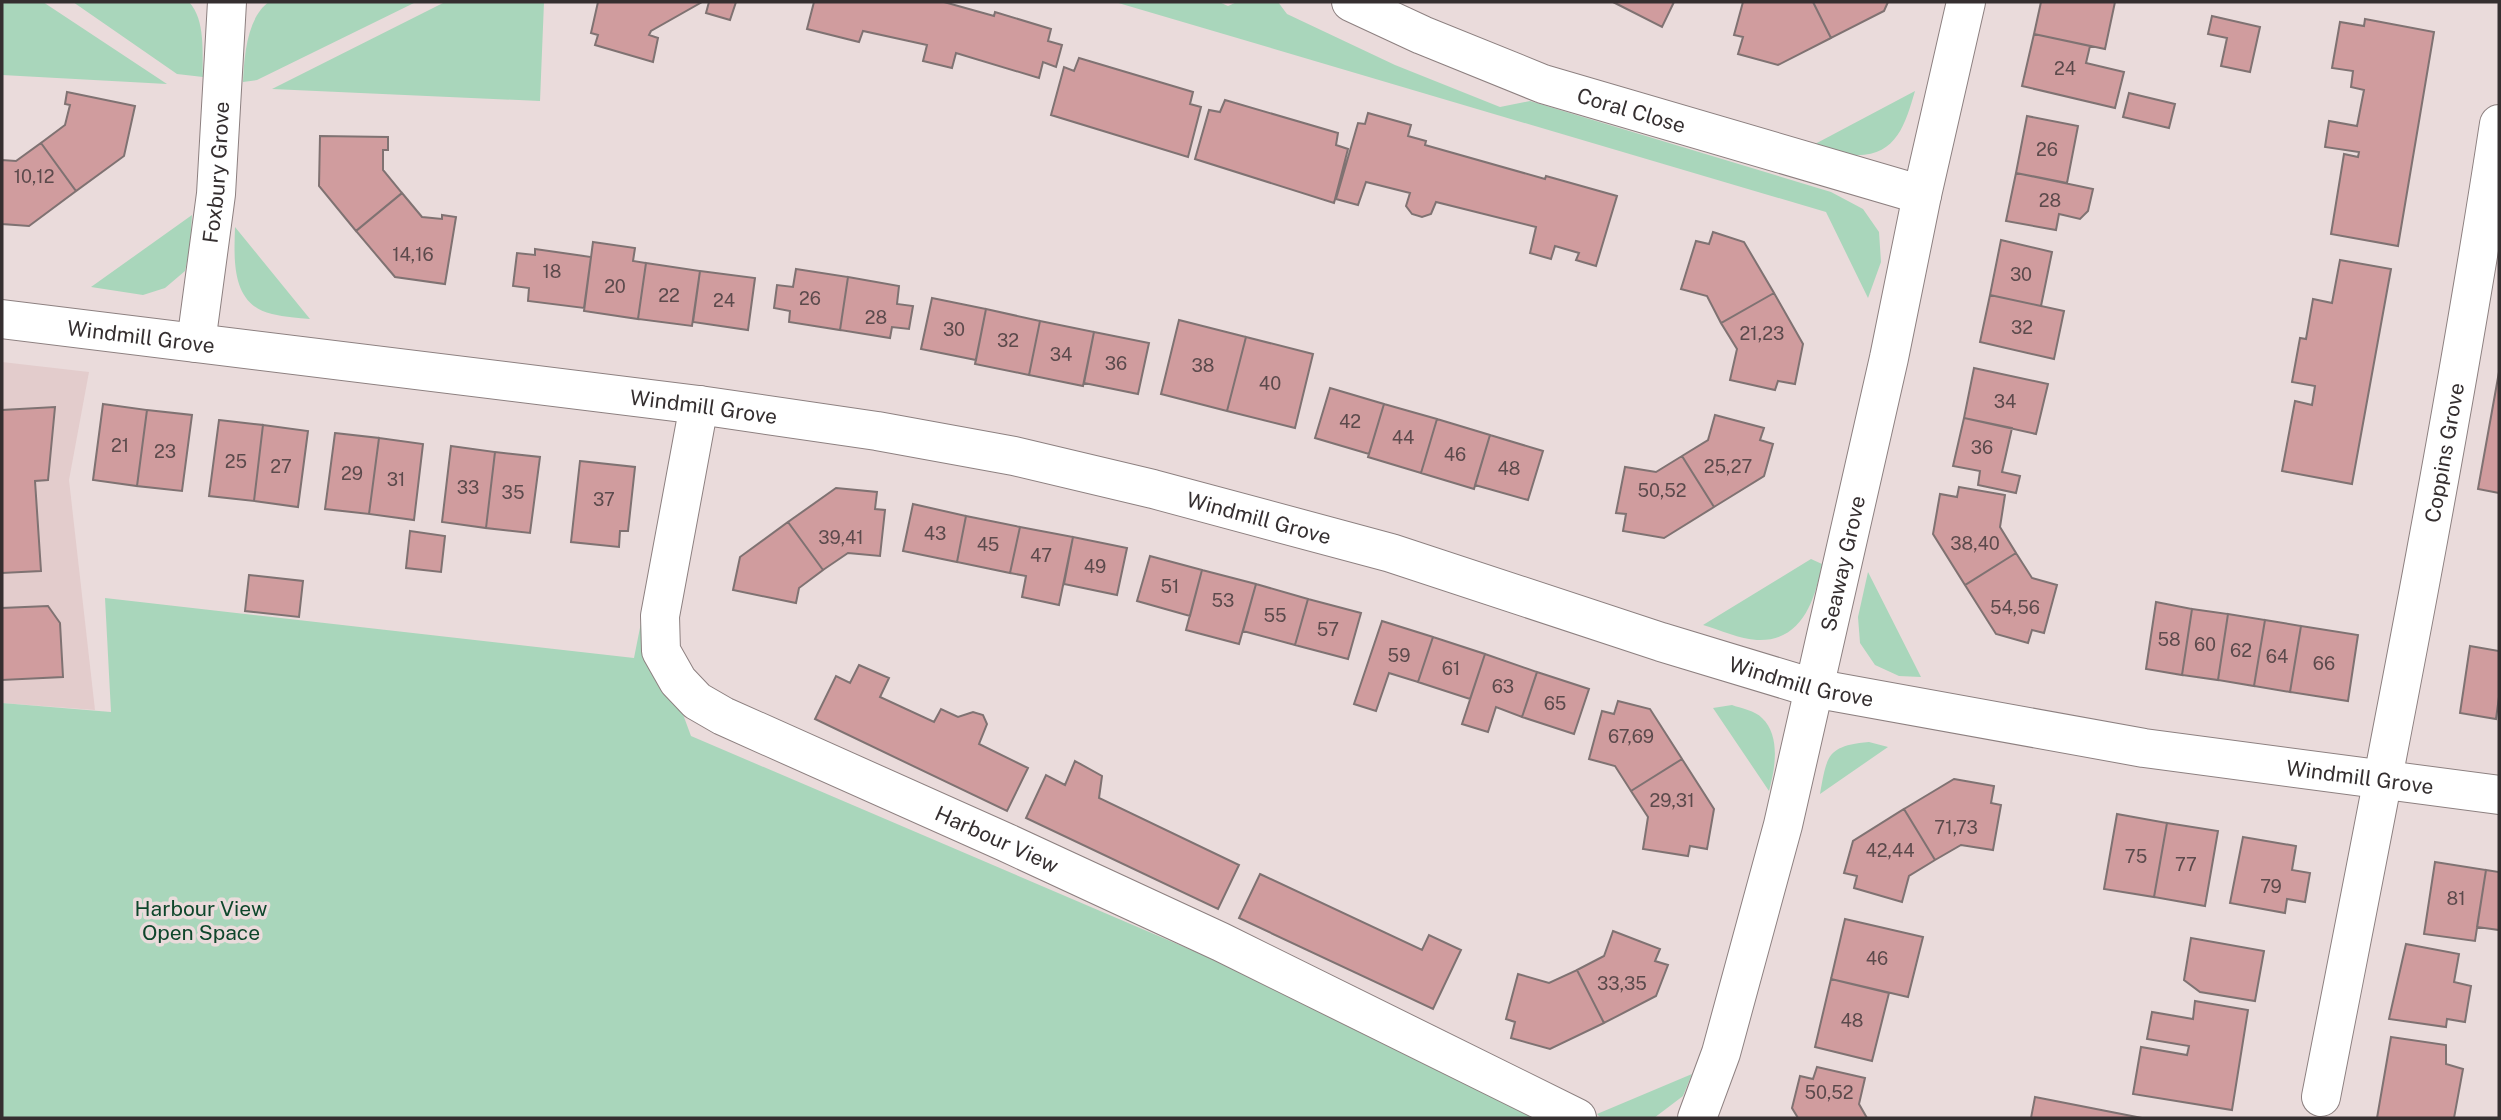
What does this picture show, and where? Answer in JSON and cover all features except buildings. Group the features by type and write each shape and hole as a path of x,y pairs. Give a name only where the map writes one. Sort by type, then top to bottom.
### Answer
{"street":[{"name":"Foxbury Grove","path":"196,343 216,194 227,2"},
{"name":"Coral Close","path":"1351,2 1542,84 1922,195"},
{"name":"Seaway Grove","path":"1697,1118 1721,1053 1783,825 1889,358 1922,195 1966,2"},
{"name":"Coppins Grove","path":"2321,1097 2475,279 2499,124"},
{"name":"Windmill Grove","path":"2,319 699,405 904,436 1014,456 1153,489 1391,553 1661,642 1813,688 2144,748 2499,795"},
{"name":"Harbour View","path":"699,405 660,616 662,651 678,681 697,701 723,716 1221,942 1577,1118"}],"shaded area":[{"path":"2,362 89,372 69,480 95,710 2,703"}],"green space":[{"path":"2,2 43,2 167,84 2,75"},
{"path":"73,2 189,2 201,28 203,77 177,74"},
{"path":"269,2 416,2 257,80 243,82 251,27"},
{"path":"445,2 544,2 540,101 272,89"},
{"path":"1115,2 1219,2 1228,6 1237,2 1278,2 1287,14 1395,65 1500,107 1530,101 1831,192 1863,209 1879,232 1881,262 1868,298 1826,212"},
{"path":"1915,91 1907,116 1896,137 1879,151 1867,155 1852,155 1815,144"},
{"path":"192,215 190,248 185,271 165,288 143,295 91,287"},
{"path":"235,227 310,319 272,314 249,301 242,291 235,267"},
{"name":"Harbour View Open Space","path":"679,431 664,663 691,736 1521,1091 1577,1118 2,1118 2,703 111,712 105,598 634,658"},
{"path":"1811,559 1822,564 1815,591 1804,616 1785,634 1772,639 1757,640 1703,625"},
{"path":"1868,572 1921,677 1899,676 1875,665 1860,643 1858,617"},
{"path":"1732,705 1759,716 1772,734 1775,753 1769,791 1713,708"},
{"path":"1869,742 1888,747 1820,794 1831,755 1845,746"},
{"path":"1692,1074 1683,1096 1654,1118 1601,1118 1597,1114"}]}
